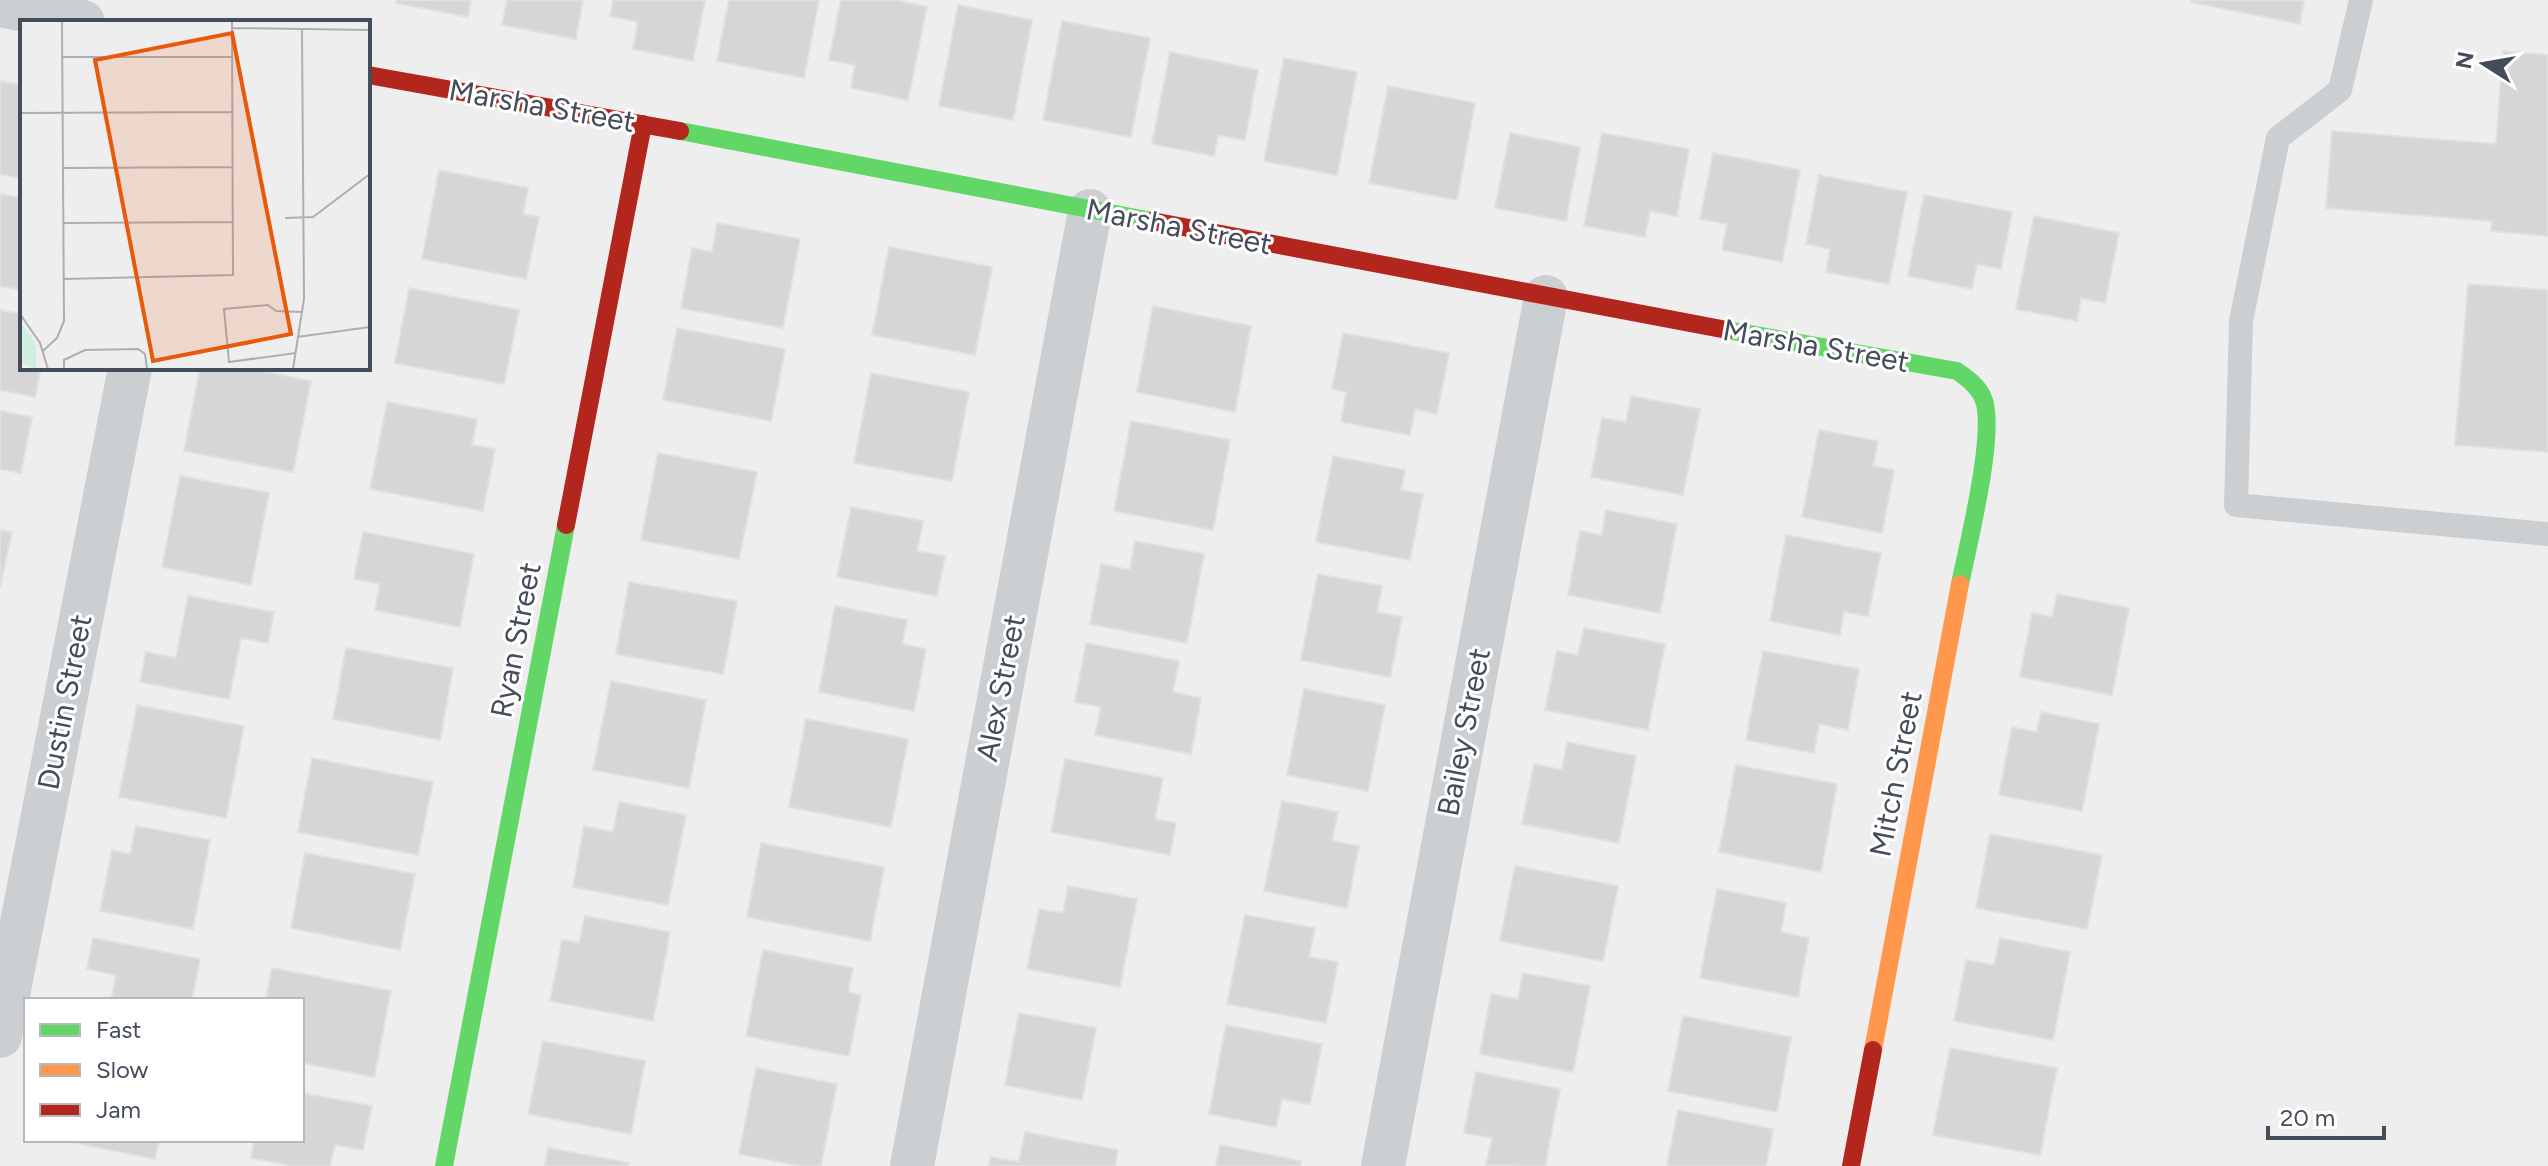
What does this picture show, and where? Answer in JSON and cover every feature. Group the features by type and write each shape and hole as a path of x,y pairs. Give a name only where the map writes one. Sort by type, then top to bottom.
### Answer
{"street":[{"path":"0,5 73,20"},
{"name":"Marsha Street","path":"370,75 643,124 1546,297 1957,371 1973,381 1982,393"},
{"name":"Ryan Street","path":"444,1166 643,124"},
{"name":"Alex Street","path":"912,1166 1090,211"},
{"name":"Bailey Street","path":"1383,1166 1546,297"},
{"name":"Dustin Street","path":"0,1036 130,370"},
{"name":"Mitch Street","path":"1851,1166 1988,436 1989,414 1982,393"}],"lane":[{"path":"2361,0 2340,90 2278,138 2241,321 2236,505 2548,534"}],"building":[{"path":"397,0 471,0 468,17 396,3"},
{"path":"507,0 583,0 576,39 502,25"},
{"path":"613,0 705,0 693,61 633,49 638,22 610,16"},
{"path":"729,0 819,0 804,78 717,61"},
{"path":"841,0 896,0 927,7 908,100 851,88 855,65 829,60"},
{"path":"2191,0 2304,0 2300,24"},
{"path":"958,5 1032,20 1013,120 939,106"},
{"path":"1062,21 1150,38 1131,137 1043,120"},
{"path":"2503,51 2548,55 2548,236 2491,231 2492,221 2326,208 2332,131 2496,144"},
{"path":"1170,52 1258,70 1245,140 1218,135 1214,156 1152,144"},
{"path":"1284,58 1357,72 1337,175 1264,161"},
{"path":"0,81 20,85 20,179 0,174"},
{"path":"1388,86 1475,103 1457,200 1369,183"},
{"path":"1510,133 1580,147 1566,221 1495,208"},
{"path":"1602,133 1689,149 1677,216 1650,211 1645,237 1584,226"},
{"path":"1713,153 1800,170 1782,262 1722,250 1727,224 1700,219"},
{"path":"439,170 528,188 523,214 539,217 526,279 422,259"},
{"path":"1819,175 1907,192 1889,284 1826,272 1830,249 1806,244"},
{"path":"0,194 20,198 20,290 0,286"},
{"path":"1924,195 2012,212 2001,269 1977,264 1972,289 1908,276"},
{"path":"2034,216 2119,233 2105,303 2081,298 2077,321 2016,309"},
{"path":"717,223 800,239 783,328 681,308 692,248 712,252"},
{"path":"889,247 992,267 975,355 872,335"},
{"path":"2468,284 2548,290 2548,452 2455,445"},
{"path":"409,288 519,310 504,384 395,363"},
{"path":"1153,306 1251,326 1235,412 1137,392"},
{"path":"0,310 20,314 20,370 41,370 35,397 0,390"},
{"path":"677,328 785,349 771,421 663,400"},
{"path":"1343,333 1449,353 1437,414 1415,409 1410,435 1341,422 1346,392 1332,389"},
{"path":"200,370 256,370 311,381 293,472 184,451"},
{"path":"871,373 969,392 952,481 854,463"},
{"path":"1631,396 1700,409 1683,495 1591,477 1602,418 1626,422"},
{"path":"387,402 477,419 472,445 495,449 483,511 370,489"},
{"path":"0,411 32,417 21,473 0,469"},
{"path":"1131,421 1230,440 1213,530 1114,511"},
{"path":"1819,430 1878,441 1873,466 1894,470 1882,533 1802,517"},
{"path":"658,453 757,472 739,559 641,540"},
{"path":"1333,456 1405,470 1401,490 1423,494 1410,560 1316,542"},
{"path":"180,476 269,493 251,585 162,567"},
{"path":"851,507 923,521 917,551 945,556 937,596 837,577"},
{"path":"1606,510 1677,524 1660,613 1568,595 1580,531 1602,535"},
{"path":"0,530 12,532 0,587"},
{"path":"363,532 474,554 460,627 375,610 380,584 354,579"},
{"path":"1786,535 1881,553 1868,616 1844,612 1840,635 1770,621"},
{"path":"1135,541 1204,554 1187,643 1090,624 1101,564 1130,570"},
{"path":"1318,574 1382,586 1377,612 1402,617 1390,677 1301,660"},
{"path":"629,582 737,601 723,674 616,654"},
{"path":"2057,594 2129,608 2112,695 2020,677 2032,613 2052,617"},
{"path":"188,596 274,612 268,643 241,638 229,699 140,682 146,652 176,658"},
{"path":"835,606 907,620 902,644 926,649 914,711 819,692"},
{"path":"1584,628 1665,644 1648,730 1545,710 1557,651 1578,655"},
{"path":"1086,643 1179,661 1173,692 1201,698 1191,754 1095,735 1101,707 1075,702"},
{"path":"346,648 453,668 440,740 333,719"},
{"path":"1763,651 1859,669 1848,730 1819,724 1814,753 1746,740"},
{"path":"611,681 706,700 689,788 593,770"},
{"path":"1304,689 1385,705 1368,791 1287,775"},
{"path":"137,705 244,726 226,818 119,797"},
{"path":"2041,712 2099,724 2082,811 1999,795 2012,727 2037,732"},
{"path":"806,719 908,739 891,827 789,807"},
{"path":"1567,742 1636,756 1619,843 1522,824 1534,764 1562,770"},
{"path":"312,758 433,782 418,855 298,832"},
{"path":"1065,759 1163,778 1155,819 1176,823 1170,855 1051,832"},
{"path":"1736,765 1837,784 1821,872 1719,852"},
{"path":"1282,801 1338,812 1332,841 1359,846 1347,908 1264,891"},
{"path":"619,802 686,815 668,905 573,887 584,826 613,832"},
{"path":"136,826 210,840 193,929 100,911 112,850 130,854"},
{"path":"1990,834 2102,855 2087,929 1976,908"},
{"path":"761,843 884,867 870,941 747,917"},
{"path":"305,853 415,874 400,950 291,928"},
{"path":"1515,866 1618,886 1603,961 1500,941"},
{"path":"1068,886 1137,899 1120,987 1027,969 1039,909 1063,913"},
{"path":"1717,889 1786,903 1781,932 1809,938 1798,997 1700,978"},
{"path":"1245,915 1315,928 1309,957 1338,962 1326,1023 1227,1004"},
{"path":"585,916 670,932 653,1021 550,1001 562,940 579,943"},
{"path":"93,938 200,959 192,998 111,998 116,975 87,969"},
{"path":"2000,938 2070,952 2053,1040 1954,1021 1966,960 1994,965"},
{"path":"763,950 853,968 848,992 861,995 849,1056 746,1036"},
{"path":"272,968 391,991 374,1077 304,1063 304,998 266,998"},
{"path":"1523,973 1590,986 1573,1072 1480,1054 1491,994 1518,999"},
{"path":"1019,1013 1096,1028 1082,1100 1005,1085"},
{"path":"1683,1016 1791,1037 1777,1112 1668,1091"},
{"path":"1226,1025 1322,1044 1310,1104 1282,1099 1276,1127 1209,1114"},
{"path":"543,1041 645,1061 631,1134 528,1114"},
{"path":"1950,1048 2057,1068 2040,1155 1933,1135"},
{"path":"756,1068 837,1084 821,1166 800,1166 739,1154"},
{"path":"1476,1072 1560,1089 1545,1166 1486,1165 1492,1138 1464,1133"},
{"path":"304,1093 372,1106 363,1150 335,1145 330,1166 292,1166 251,1158 254,1142 304,1142"},
{"path":"1678,1110 1773,1129 1766,1166 1667,1166"},
{"path":"1025,1132 1118,1150 1115,1166 989,1166 991,1157 1019,1162"},
{"path":"70,1142 159,1142 155,1159"},
{"path":"1220,1145 1301,1161 1300,1166 1216,1166"},
{"path":"548,1148 629,1163 628,1166 545,1166"}],"traffic: fast":[{"path":"680,131 1152,221"},
{"path":"1727,330 1957,371 1975,386 1983,398 1986,435 1980,488 1960,584"},
{"path":"444,1166 566,525"}],"traffic: slow":[{"path":"1873,1050 1960,584"}],"traffic: jam":[{"path":"370,75 680,131"},
{"path":"566,525 643,124"},
{"path":"1152,221 1727,330"},
{"path":"1851,1166 1873,1050"}]}
